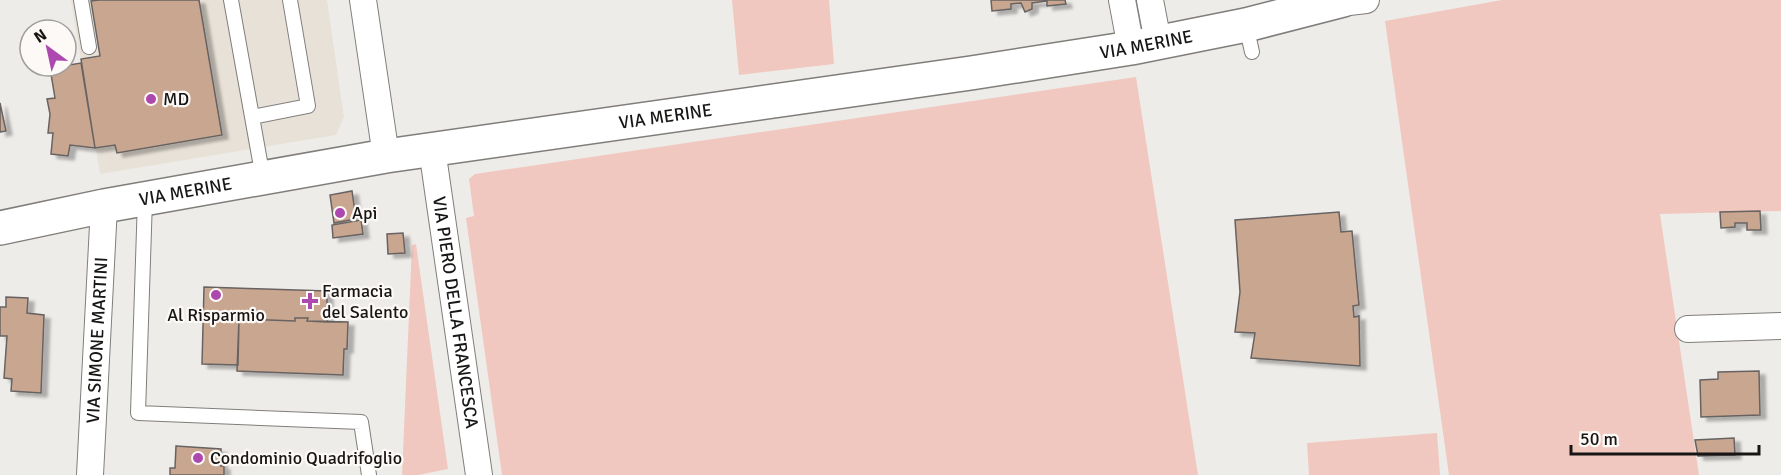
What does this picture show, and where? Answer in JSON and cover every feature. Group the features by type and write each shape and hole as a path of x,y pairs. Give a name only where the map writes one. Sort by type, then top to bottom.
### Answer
{"main road":[{"name":"VIA MERINE","path":"0,228 104,206 432,149 971,73 1144,45 1249,39 1337,2"}],"street":[{"path":"363,0 386,156"},
{"path":"1122,0 1144,45"},
{"path":"1144,45 1150,0"},
{"path":"1337,2 1366,0"},
{"name":"VIA PIERO DELLA FRANCESCA","path":"432,149 478,475"},
{"name":"VIA SIMONE MARTINI","path":"90,475 104,206"},
{"path":"1688,329 1781,326"}],"lane":[{"path":"81,0 89,47"},
{"path":"231,0 263,178"},
{"path":"252,117 308,106 290,0"},
{"path":"145,199 138,413 362,423 369,475"}],"shaded area":[{"path":"71,0 327,0 344,117 336,135 100,174 78,42 78,18 74,18"},
{"path":"732,0 829,0 834,64 739,75"},
{"path":"1502,0 1781,0 1781,211 1660,214 1699,475 1449,475 1385,21"},
{"path":"1136,77 1198,475 502,475 466,218 474,216 469,179 475,174"},
{"path":"416,244 448,469 418,475 402,475 412,245"},
{"path":"1437,433 1440,475 1309,475 1307,443"}],"building":[{"name":"MD","path":"199,0 222,135 117,153 115,145 95,148 81,59 100,56 91,1"},
{"path":"991,0 1065,0 1066,4 1047,6 1047,1 1032,3 1032,9 1025,12 1021,3 1011,4 1011,9 992,11"},
{"path":"78,63 81,63 95,148 70,145 68,156 51,154 53,133 48,133 50,114 47,99 55,98 52,78 78,78"},
{"path":"0,103 6,131 0,132"},
{"path":"352,191 356,219 334,223 330,195"},
{"path":"1760,211 1761,230 1747,230 1747,223 1735,223 1735,227 1721,228 1720,212"},
{"path":"1339,212 1341,232 1352,231 1359,305 1353,306 1354,317 1359,316 1360,366 1251,358 1255,333 1235,332 1240,292 1235,220"},
{"path":"361,220 363,234 333,238 332,225"},
{"path":"403,233 405,253 388,254 387,234"},
{"path":"204,287 327,291 327,322 307,321 308,318 295,318 295,321 239,319 238,365 202,364"},
{"path":"6,297 28,298 27,313 44,315 41,393 11,391 12,379 4,378 7,336 0,336 0,307 6,307"},
{"path":"295,318 308,318 307,321 348,322 343,375 237,371 239,319 295,321"},
{"path":"1759,371 1760,415 1701,417 1700,380 1718,379 1718,372"},
{"path":"1734,438 1735,455 1698,456 1695,440"},
{"name":"Condominio Quadrifoglio","path":"176,446 221,449 221,466 224,466 224,475 170,475 170,468 175,468"}],"place":[{"name":"MD","path":"151,99"},
{"name":"Api","path":"340,213"},
{"name":"Al Risparmio","path":"216,295"},
{"name":"Farmacia del Salento","path":"310,301"},
{"name":"Condominio Quadrifoglio","path":"198,458"}]}
